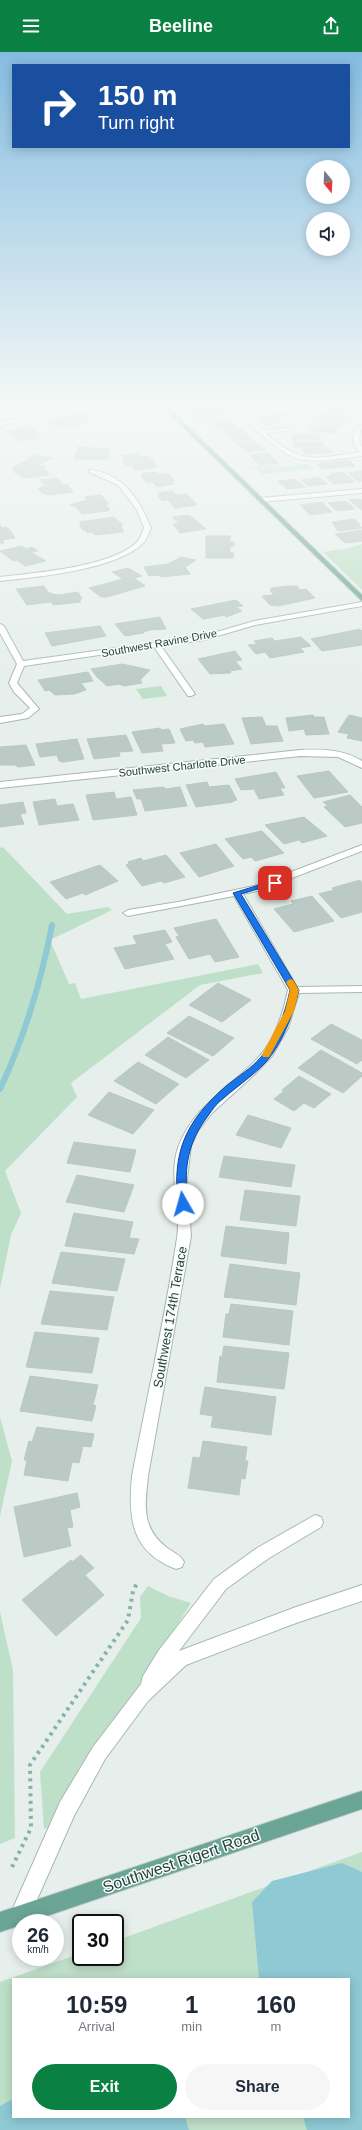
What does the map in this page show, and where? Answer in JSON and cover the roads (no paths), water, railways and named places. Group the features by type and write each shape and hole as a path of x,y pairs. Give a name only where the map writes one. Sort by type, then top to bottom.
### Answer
{"main road":[{"path":"260,500 362,599"},
{"name":"Southwest Rigert Road","path":"23,1914 362,1800"},
{"name":"Southwest Rigert Road","path":"0,1922 12,1918"}],"street":[{"path":"0,579 64,571 104,562 135,548 144,539 148,526 143,514 132,500"},
{"name":"Southwest Ravine Drive","path":"21,664 157,646 204,638 254,623 362,604"},
{"path":"0,626 21,664 13,683 18,693 31,702 35,709 26,716 0,720"},
{"path":"157,646 191,694"},
{"name":"Southwest Charlotte Drive","path":"0,785 300,753 338,753 353,758 362,765"},
{"path":"128,913 237,893 275,883 362,848"},
{"path":"237,893 294,990 362,989"},
{"name":"Southwest 174th Terrace","path":"176,1562 161,1554 147,1540 142,1530 137,1506 140,1476 184,1236 185,1214 181,1182 182,1162 186,1145 204,1113 213,1102 263,1060 274,1044 289,1011 294,990"},
{"path":"20,1914 68,1809 99,1753 142,1695 165,1656 193,1616 220,1584 263,1553 315,1522"},
{"path":"142,1695 180,1659 296,1615 362,1593"}],"water":[{"path":"342,1863 362,1872 362,2130 307,2130 303,2118 350,2118 350,1978 259,1978 252,1902 272,1881"},
{"path":"12,2100 12,2118 185,2118 189,2130 0,2130 0,2106"}],"waterway":[{"path":"0,1089 25,1029 43,967 52,925"}]}
